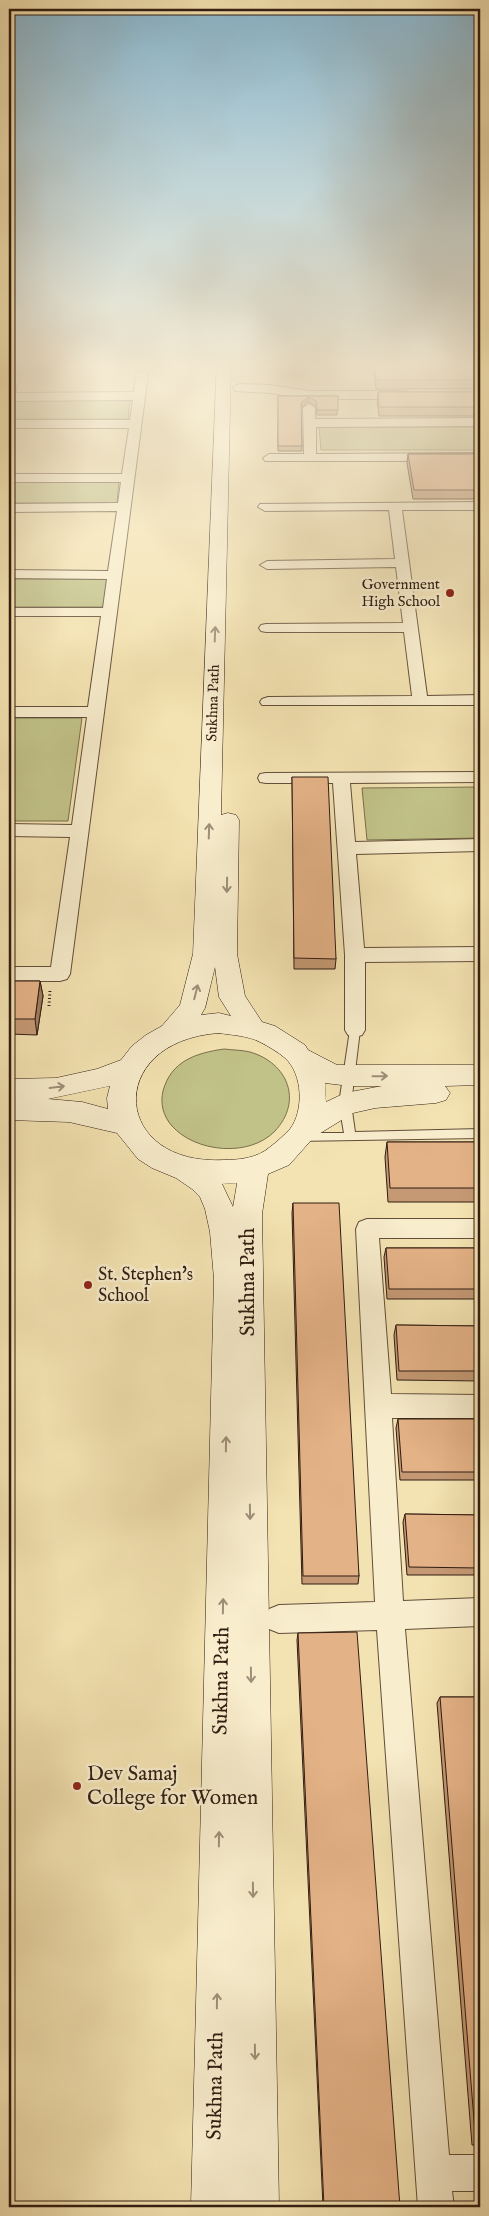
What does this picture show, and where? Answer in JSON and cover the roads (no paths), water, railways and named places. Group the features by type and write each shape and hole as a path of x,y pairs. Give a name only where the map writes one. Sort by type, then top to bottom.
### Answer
{"main road":[{"name":"Sukhna Path","path":"171,1033 192,1008 205,954 221,466"},
{"name":"Sukhna Path","path":"237,466 225,954 232,997 252,1027"},
{"path":"303,1133 314,1111 315,1092 310,1074 301,1058 288,1045 271,1034 252,1027 236,1024 211,1024 186,1027 171,1033 147,1048 129,1068 123,1082 120,1096 122,1111 126,1125 136,1140 149,1152 166,1163 186,1170 221,1174 256,1167 280,1155 303,1133 346,1104 375,1097 480,1090"},
{"path":"301,1058 333,1075 480,1075"},
{"path":"9,1089 56,1088 100,1079 129,1068"},
{"path":"9,1109 55,1108 97,1115 126,1125"},
{"name":"Sukhna Path","path":"256,1167 251,1184 247,1214 256,2207"},
{"name":"Sukhna Path","path":"186,1170 209,1187 217,1202 222,1222 228,1279 214,2207"}],"street":[{"path":"9,974 60,974 129,466"},
{"path":"9,478 127,478"},
{"path":"395,506 420,699"},
{"path":"265,508 480,506"},
{"path":"9,508 123,507"},
{"path":"267,565 402,563"},
{"path":"9,574 114,575"},
{"path":"9,612 109,612"},
{"path":"266,628 411,627"},
{"path":"268,702 420,699 480,700"},
{"path":"9,712 95,712"},
{"path":"341,777 355,955 355,1030"},
{"path":"266,778 480,777"},
{"path":"9,830 79,831"},
{"path":"347,848 480,845"},
{"path":"355,955 480,954"},
{"path":"436,2207 390,1616 367,1229 480,1228"},
{"path":"379,1406 480,1406"},
{"path":"279,1619 480,1612"},
{"path":"433,2173 480,2173"}],"lane":[{"path":"350,1137 346,1104 355,1030"},
{"path":"303,1133 350,1137 480,1134"}],"place":[{"name":"Government High School","path":"450,593"},
{"name":"St. Stephen's School","path":"88,1285"},
{"name":"Dev Samaj College for Women","path":"77,1786"}]}
